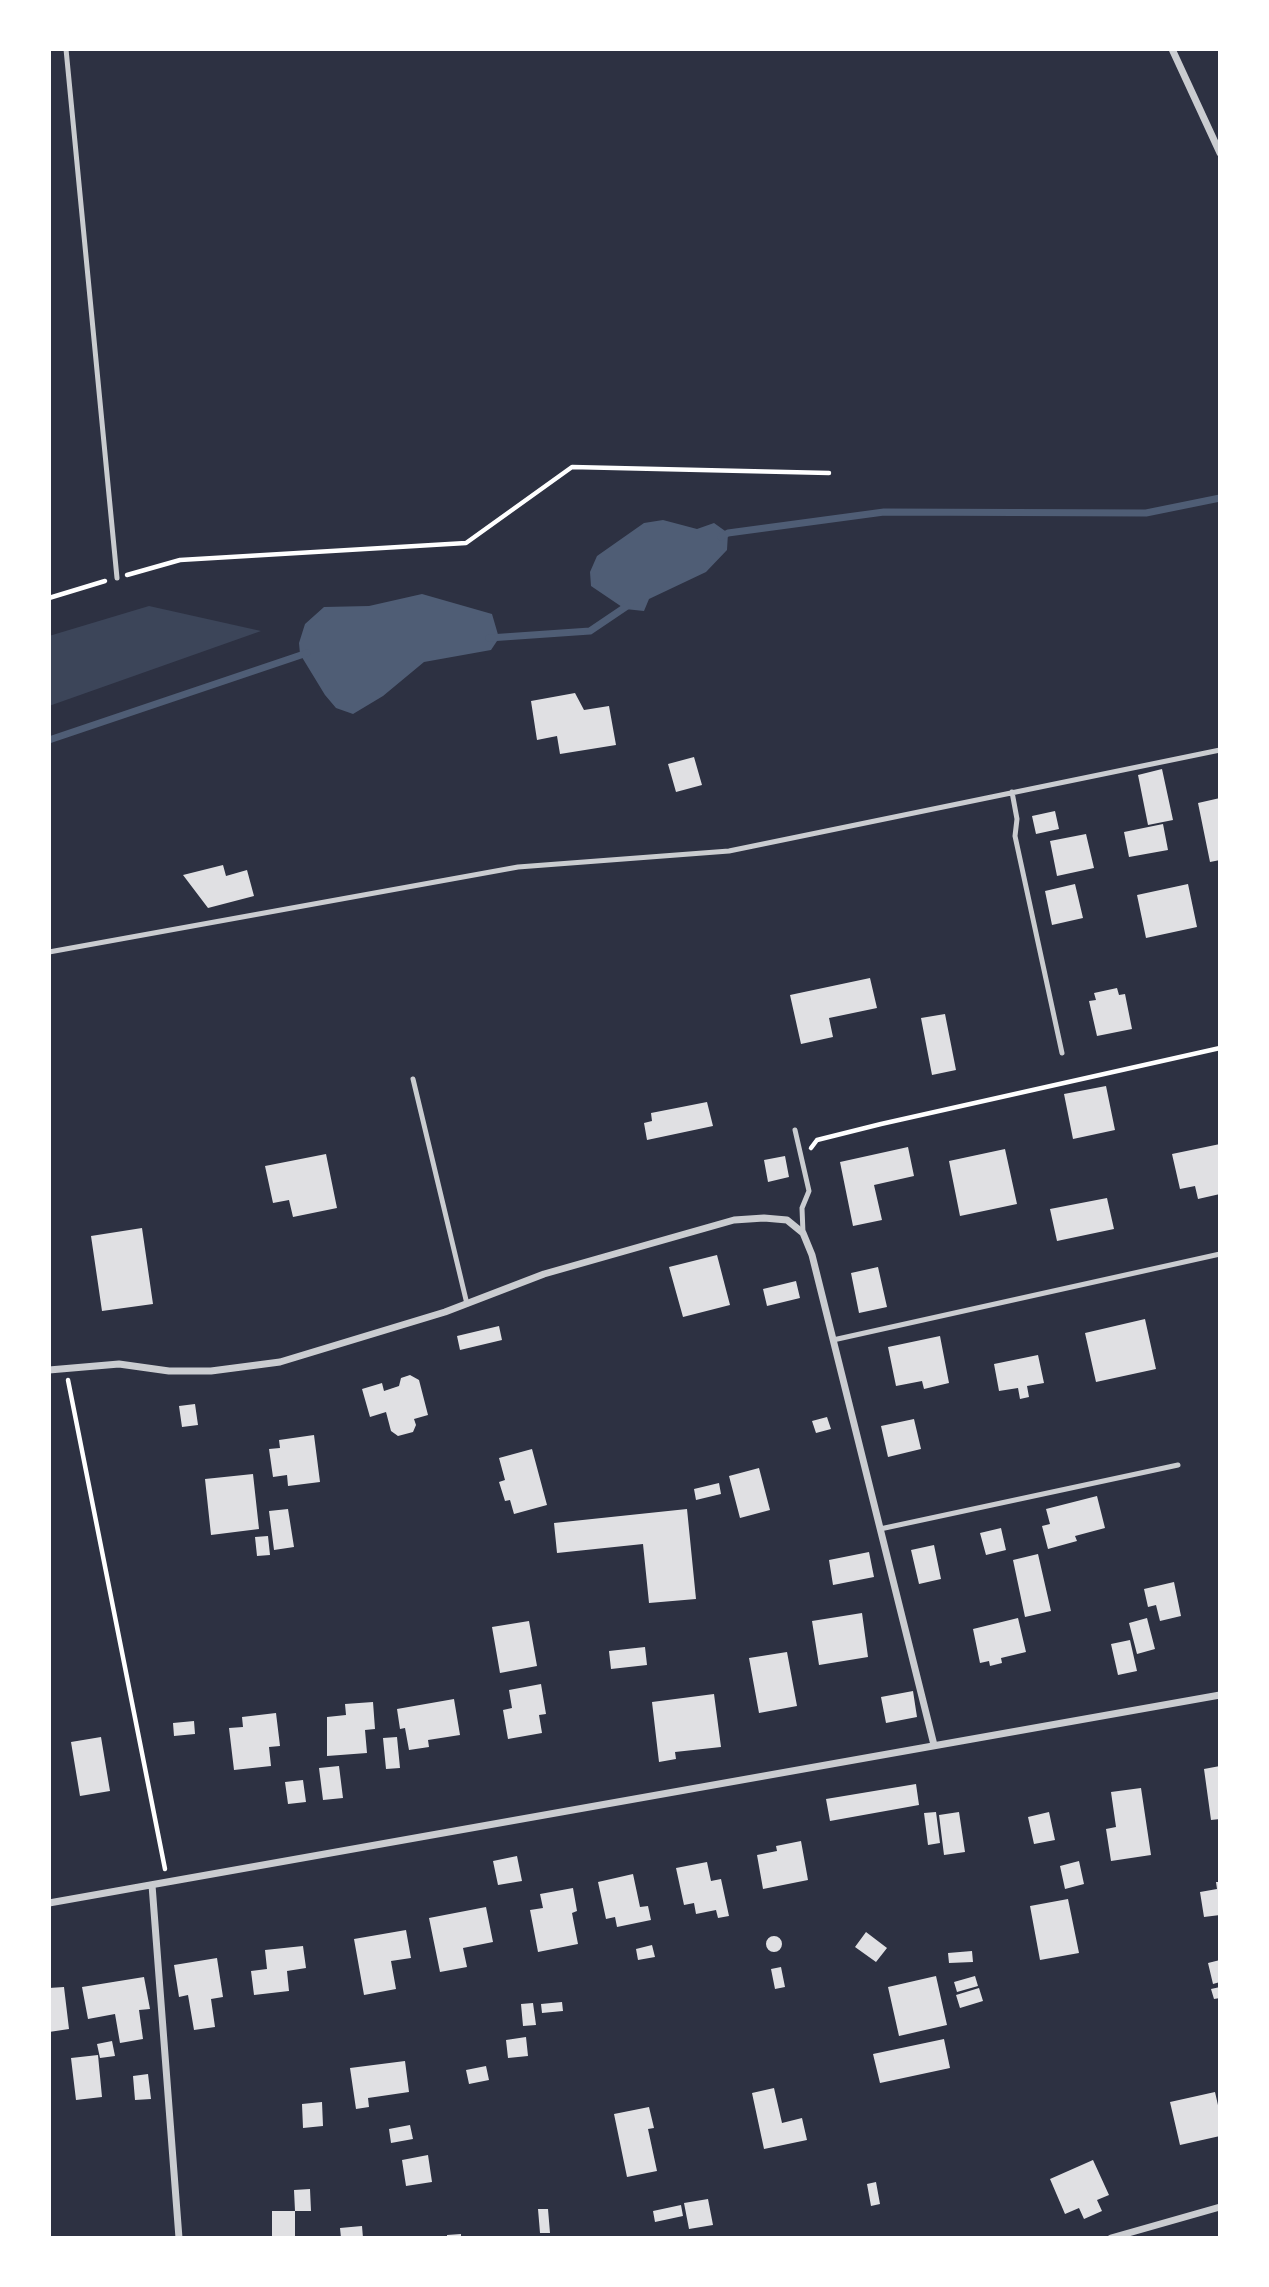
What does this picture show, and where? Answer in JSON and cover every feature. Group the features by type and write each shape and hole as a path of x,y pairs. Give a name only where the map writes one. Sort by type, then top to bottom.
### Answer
{"street":[{"path":"1172,49 1220,153"},
{"path":"49,1370 119,1364 169,1371 247,1368 280,1362 467,1304 544,1274 734,1220 786,1220 803,1233 811,1255 934,1745"},
{"path":"49,1903 1220,1695"},
{"path":"152,1885 179,2238"},
{"path":"1111,2238 1220,2207"}],"lane":[{"path":"66,49 117,578"},
{"path":"49,952 518,867 729,851 1220,750"},
{"path":"1012,792 1017,819 1015,836 1062,1054"},
{"path":"413,1079 467,1304"},
{"path":"795,1130 808,1191 802,1208 803,1233"},
{"path":"833,1340 1220,1254"},
{"path":"880,1529 1178,1465"}],"path":[{"path":"49,598 180,559 466,543 572,467 829,473"},
{"path":"801,1159 817,1140 1220,1048"},
{"path":"66,1368 168,1882"}],"shaded area":[{"path":"663,520 697,529 714,523 728,533 727,550 706,572 649,599 644,611 625,609 591,586 590,572 597,556 644,523"},
{"path":"422,594 492,614 499,638 491,650 424,662 383,696 353,714 336,708 300,654 299,643 305,624 324,607 369,606"},
{"path":"149,606 261,631 49,706 49,636"}],"building":[{"path":"575,693 584,710 609,706 616,745 560,754 557,736 537,740 531,701"},
{"path":"694,757 702,785 676,792 668,764"},
{"path":"1162,769 1173,820 1148,825 1138,775"},
{"path":"1220,798 1220,860 1210,862 1198,803"},
{"path":"1055,811 1059,829 1036,834 1032,816"},
{"path":"1163,824 1168,850 1129,857 1124,832"},
{"path":"1086,834 1094,868 1057,876 1050,841"},
{"path":"223,865 226,876 247,870 254,896 208,908 183,875"},
{"path":"1075,884 1083,918 1052,925 1045,891"},
{"path":"1188,884 1197,927 1146,938 1137,895"},
{"path":"870,978 877,1008 829,1018 833,1037 801,1044 790,995"},
{"path":"1117,988 1119,995 1125,994 1132,1029 1097,1036 1089,1001 1096,1000 1094,993"},
{"path":"945,1014 956,1070 932,1075 921,1018"},
{"path":"1106,1086 1115,1130 1073,1139 1064,1094"},
{"path":"707,1102 713,1126 647,1140 644,1123 652,1121 651,1113"},
{"path":"1220,1144 1220,1194 1198,1199 1195,1186 1180,1189 1172,1154"},
{"path":"908,1147 914,1176 874,1185 882,1220 853,1226 840,1162"},
{"path":"1005,1149 1017,1204 960,1216 949,1161"},
{"path":"326,1154 337,1208 293,1217 289,1200 273,1203 265,1166"},
{"path":"785,1156 789,1177 768,1182 764,1160"},
{"path":"1107,1198 1114,1229 1057,1241 1050,1209"},
{"path":"142,1228 153,1304 102,1311 91,1236"},
{"path":"717,1255 730,1305 683,1317 669,1267"},
{"path":"878,1267 887,1307 859,1313 851,1273"},
{"path":"796,1281 800,1298 767,1306 763,1289"},
{"path":"1145,1319 1156,1369 1096,1382 1085,1333"},
{"path":"499,1326 502,1340 460,1350 457,1336"},
{"path":"940,1336 949,1383 924,1389 922,1381 896,1386 888,1347"},
{"path":"1038,1355 1044,1383 1027,1386 1029,1397 1020,1399 1018,1388 999,1391 994,1364"},
{"path":"410,1375 419,1380 428,1415 414,1419 416,1425 413,1432 398,1436 391,1431 386,1412 370,1417 362,1389 382,1383 384,1391 399,1386 401,1378"},
{"path":"195,1404 198,1425 182,1427 179,1406"},
{"path":"827,1417 831,1429 816,1433 812,1421"},
{"path":"914,1419 921,1449 888,1457 881,1426"},
{"path":"314,1435 320,1482 288,1486 287,1475 273,1477 269,1449 280,1448 279,1440"},
{"path":"532,1449 547,1505 514,1514 510,1500 505,1501 499,1482 505,1480 499,1458"},
{"path":"759,1468 770,1510 740,1518 729,1476"},
{"path":"253,1474 259,1529 211,1535 205,1479"},
{"path":"719,1483 721,1494 696,1500 694,1489"},
{"path":"1097,1496 1105,1528 1075,1536 1077,1541 1048,1549 1042,1526 1050,1524 1046,1509"},
{"path":"288,1509 294,1547 274,1550 269,1511"},
{"path":"687,1509 696,1599 649,1603 643,1544 557,1553 554,1523"},
{"path":"1001,1528 1006,1550 986,1555 980,1533"},
{"path":"268,1536 270,1555 257,1556 255,1537"},
{"path":"934,1545 941,1579 919,1584 911,1550"},
{"path":"869,1552 874,1577 833,1585 829,1560"},
{"path":"1038,1554 1051,1611 1025,1617 1013,1560"},
{"path":"1174,1582 1181,1616 1160,1621 1156,1605 1148,1607 1144,1589"},
{"path":"862,1613 868,1657 819,1665 812,1621"},
{"path":"1018,1618 1026,1652 1001,1658 1002,1663 990,1666 989,1661 980,1663 973,1629"},
{"path":"1147,1618 1155,1649 1137,1654 1129,1623"},
{"path":"529,1621 537,1666 500,1673 492,1627"},
{"path":"1130,1640 1137,1671 1118,1675 1111,1644"},
{"path":"645,1647 647,1665 611,1669 609,1651"},
{"path":"787,1652 797,1706 759,1713 749,1658"},
{"path":"541,1684 546,1714 539,1715 542,1733 508,1739 503,1710 512,1708 509,1690"},
{"path":"913,1691 917,1717 886,1723 881,1697"},
{"path":"714,1694 721,1747 675,1752 676,1759 659,1762 652,1702"},
{"path":"454,1699 460,1735 428,1740 429,1747 409,1750 405,1728 400,1729 397,1709"},
{"path":"373,1702 375,1729 365,1730 367,1753 327,1756 327,1717 346,1715 345,1704"},
{"path":"276,1713 280,1746 269,1747 271,1766 234,1770 229,1728 243,1727 242,1717"},
{"path":"194,1721 195,1734 174,1736 173,1723"},
{"path":"101,1737 110,1791 80,1796 71,1742"},
{"path":"397,1737 400,1768 386,1769 383,1738"},
{"path":"339,1766 343,1798 323,1800 319,1768"},
{"path":"1220,1766 1220,1819 1211,1820 1204,1769"},
{"path":"303,1780 306,1802 288,1804 285,1782"},
{"path":"916,1784 919,1805 830,1821 826,1799"},
{"path":"1141,1788 1151,1855 1111,1861 1106,1829 1116,1827 1111,1792"},
{"path":"936,1812 940,1843 928,1845 924,1813"},
{"path":"959,1812 965,1852 944,1855 939,1815"},
{"path":"1049,1812 1055,1840 1034,1844 1028,1817"},
{"path":"801,1841 808,1880 763,1889 757,1855 777,1851 776,1846"},
{"path":"517,1856 522,1881 498,1885 493,1861"},
{"path":"1079,1861 1084,1884 1065,1889 1060,1866"},
{"path":"707,1862 711,1881 721,1879 729,1916 718,1918 716,1910 696,1914 694,1903 684,1905 676,1868"},
{"path":"633,1874 640,1907 648,1906 651,1920 617,1927 615,1917 606,1919 598,1882"},
{"path":"1216,1882 1220,1882 1220,1915 1204,1917 1200,1892 1217,1889"},
{"path":"573,1888 577,1911 572,1913 578,1944 538,1952 530,1910 543,1908 540,1894"},
{"path":"1068,1899 1079,1953 1040,1960 1030,1906"},
{"path":"486,1907 493,1942 463,1948 467,1967 440,1972 429,1918"},
{"path":"406,1930 411,1958 391,1961 396,1989 364,1995 354,1939"},
{"path":"866,1932 887,1948 876,1962 855,1947"},
{"path":"774,1936 782,1944 774,1952 766,1944"},
{"path":"652,1945 655,1957 638,1960 636,1949"},
{"path":"303,1946 306,1968 287,1971 289,1991 254,1995 251,1971 267,1969 265,1950"},
{"path":"972,1951 973,1962 949,1963 948,1953"},
{"path":"217,1958 223,1997 211,1999 215,2027 194,2030 188,1995 179,1997 174,1965"},
{"path":"1220,1960 1220,1982 1213,1984 1208,1963"},
{"path":"781,1967 785,1987 775,1989 771,1969"},
{"path":"936,1976 947,2025 899,2036 888,1987"},
{"path":"975,1976 978,1986 957,1992 954,1982"},
{"path":"144,1977 150,2009 139,2010 143,2039 120,2043 115,2014 88,2019 82,1987"},
{"path":"64,1987 69,2029 49,2032 49,1988"},
{"path":"1220,1987 1220,1998 1214,1999 1211,1989"},
{"path":"979,1988 983,2001 960,2008 956,1995"},
{"path":"562,2002 563,2011 542,2013 541,2004"},
{"path":"533,2003 536,2025 523,2026 521,2004"},
{"path":"526,2037 528,2056 508,2058 506,2040"},
{"path":"944,2039 950,2068 880,2083 873,2054"},
{"path":"112,2041 115,2056 100,2058 97,2044"},
{"path":"98,2055 102,2097 76,2100 71,2058"},
{"path":"405,2061 409,2092 368,2098 369,2107 356,2109 350,2068"},
{"path":"486,2066 489,2080 469,2084 466,2070"},
{"path":"148,2074 151,2099 135,2100 133,2076"},
{"path":"774,2088 782,2123 802,2118 807,2140 764,2149 752,2093"},
{"path":"1215,2092 1220,2114 1220,2136 1180,2145 1170,2102"},
{"path":"322,2102 323,2126 303,2128 302,2104"},
{"path":"649,2107 654,2128 648,2129 657,2171 627,2177 614,2114"},
{"path":"410,2125 413,2139 391,2143 389,2129"},
{"path":"428,2155 432,2182 406,2186 402,2160"},
{"path":"1093,2160 1109,2195 1097,2200 1102,2211 1084,2219 1079,2208 1065,2214 1050,2179"},
{"path":"876,2182 880,2204 871,2206 867,2184"},
{"path":"310,2189 311,2211 295,2211 294,2190"},
{"path":"708,2199 713,2225 689,2229 684,2203"},
{"path":"681,2205 683,2216 655,2222 653,2211"},
{"path":"538,2209 548,2209 550,2233 540,2233"},
{"path":"272,2211 295,2211 295,2238 272,2238"},
{"path":"362,2226 363,2238 341,2238 340,2228"},
{"path":"461,2234 461,2238 447,2238 447,2235"}],"waterway":[{"path":"721,537 728,533 884,512 1146,513 1220,498"},
{"path":"489,638 590,631 630,604"},
{"path":"49,740 307,653"}]}
